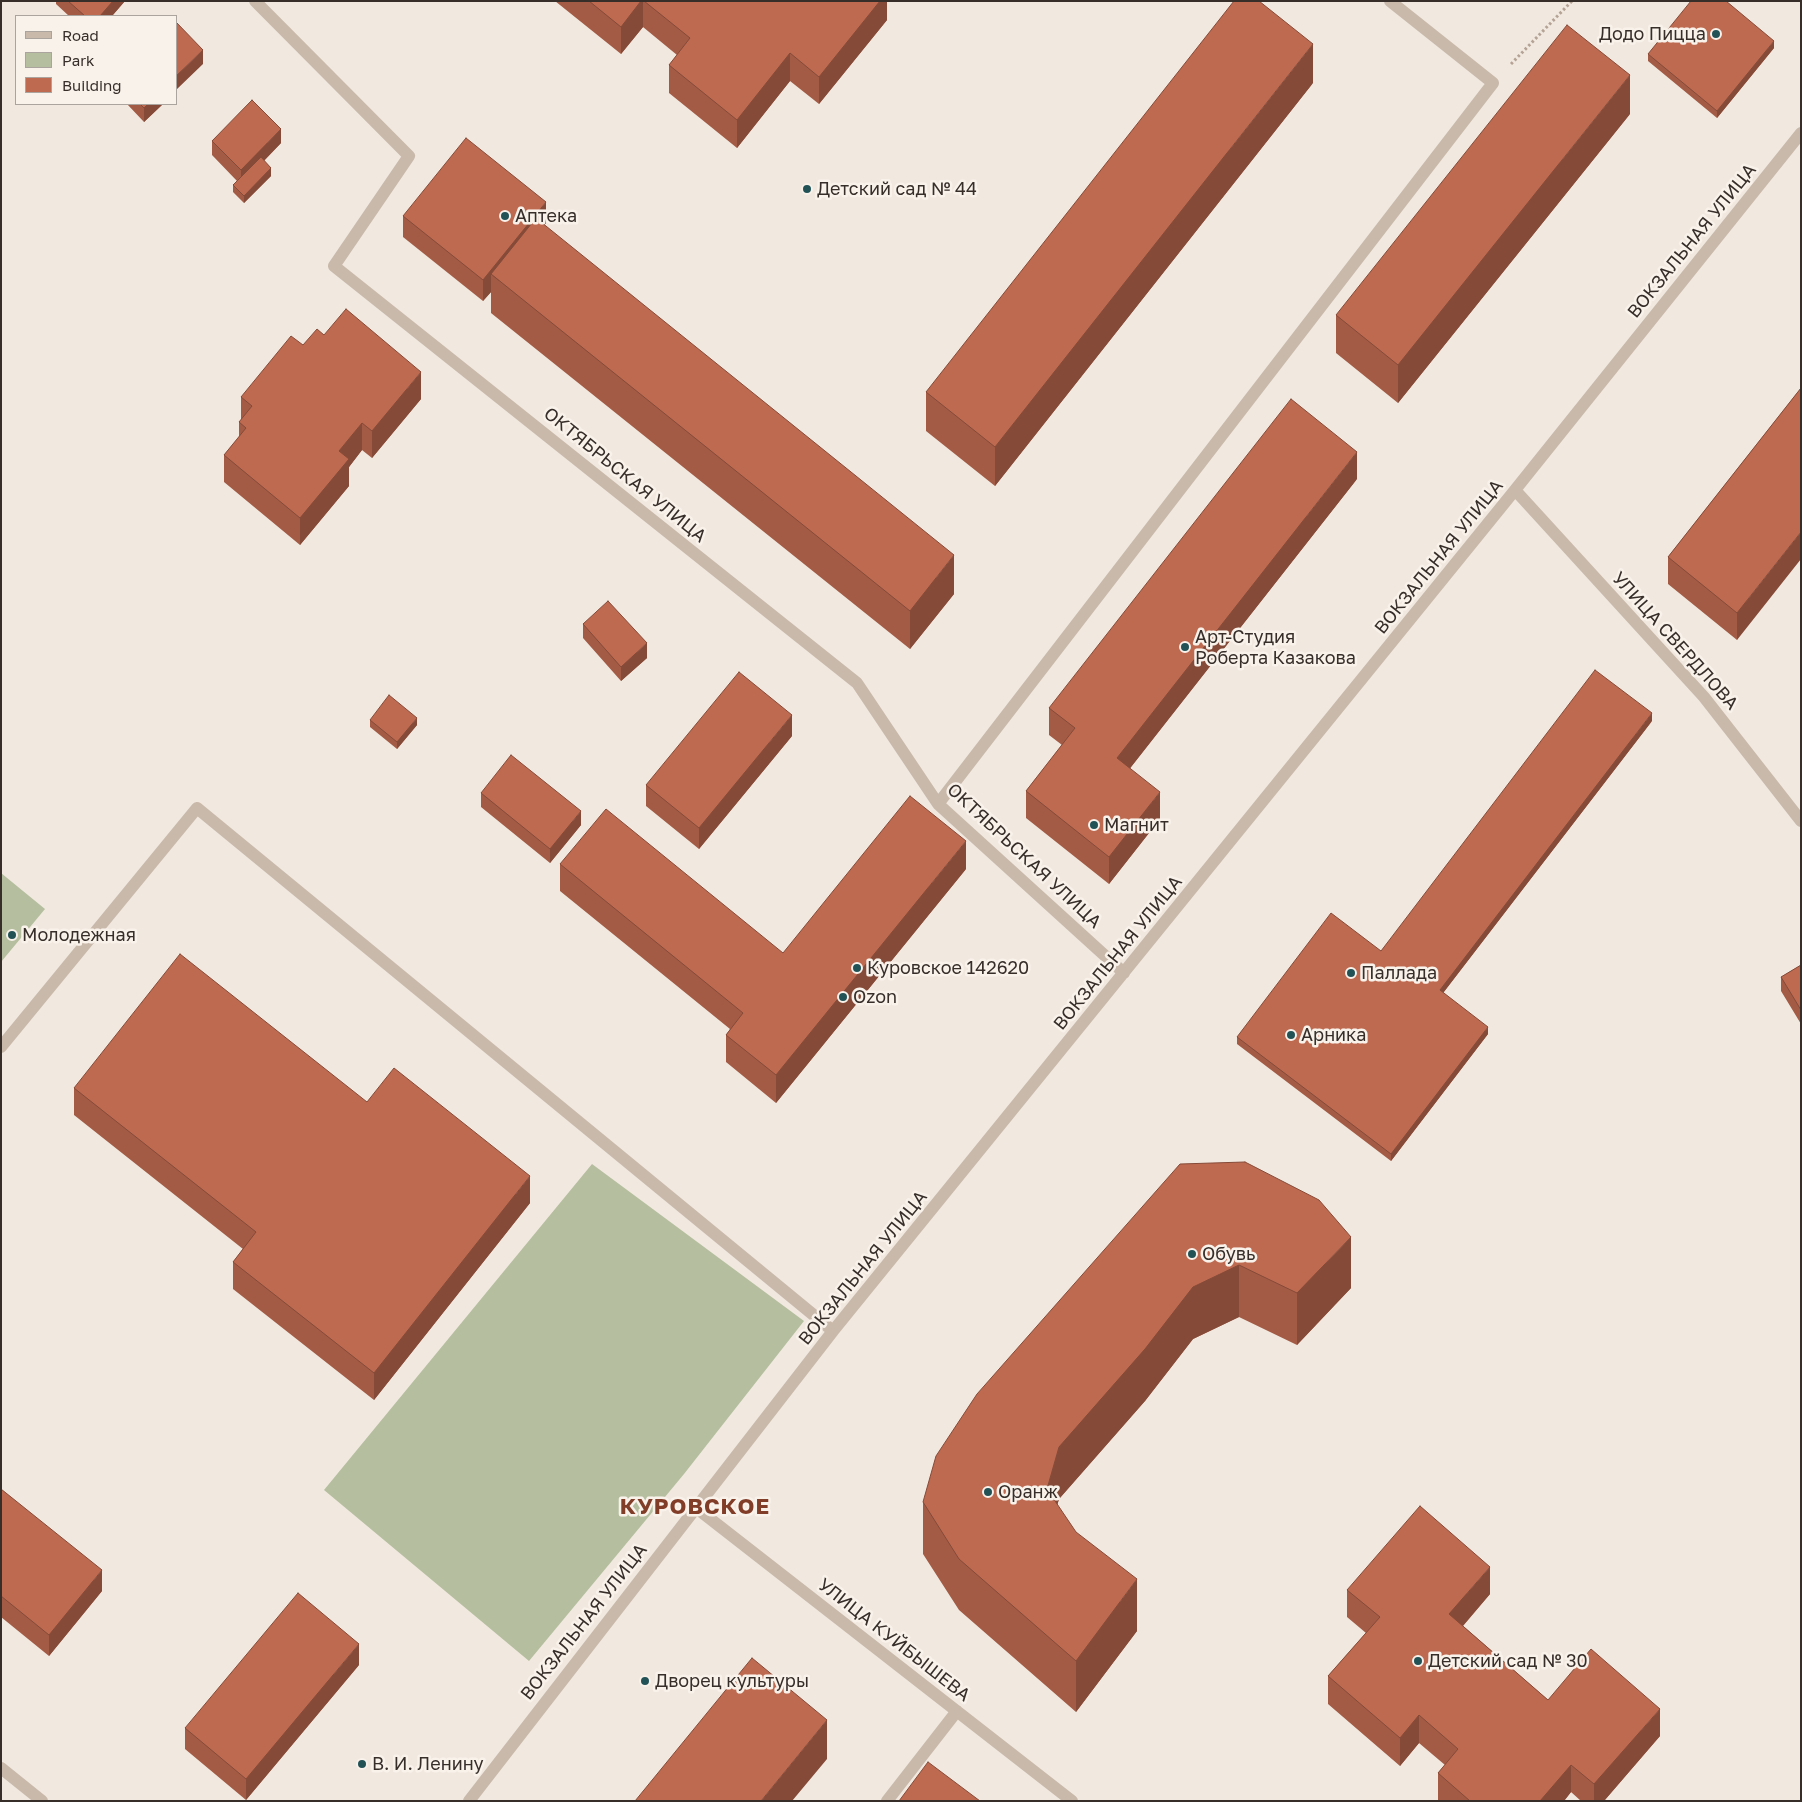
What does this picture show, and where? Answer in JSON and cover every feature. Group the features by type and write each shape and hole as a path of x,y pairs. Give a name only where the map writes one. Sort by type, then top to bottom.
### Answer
{"street":[{"name":"ОКТЯБРЬСКАЯ УЛИЦА","path":"255,1 409,156 334,266 858,683 938,804 1124,973"},
{"path":"938,804 1494,83 1390,1"},
{"name":"ВОКЗАЛЬНАЯ УЛИЦА","path":"469,1801 695,1507 833,1332 1801,133"},
{"name":"УЛИЦА СВЕРДЛОВА","path":"1514,490 1704,697 1801,821"},
{"path":"1,1047 197,808 833,1332"},
{"name":"УЛИЦА КУЙБЫШЕВА","path":"695,1507 1072,1801"},
{"path":"887,1801 957,1711"},
{"path":"1,1768 42,1801"}],"path":[{"path":"1494,83 1572,1"}],"green space":[{"name":"Молодежная","path":"1,873 45,909 1,962"},
{"path":"592,1164 804,1321 684,1474 529,1661 324,1490"}],"building":[{"path":"68,1 113,1 101,15 84,15"},
{"path":"589,1 641,1 621,27"},
{"path":"644,1 880,1 819,77 790,53 737,120 669,65 690,38"},
{"path":"1234,1 1259,1 1313,44 995,447 926,392"},
{"path":"1691,1 1726,1 1774,41 1717,111 1648,54"},
{"path":"178,24 203,50 178,74"},
{"path":"1567,25 1630,75 1398,365 1336,315"},
{"path":"252,100 281,129 241,170 212,141"},
{"path":"466,138 546,202 483,280 403,216"},
{"path":"261,157 271,168 244,196 233,185"},
{"path":"536,218 954,555 910,611 491,274"},
{"path":"346,309 421,372 372,431 362,423 339,451 349,459 300,518 224,455 246,428 239,422 252,406 241,397 291,336 303,345 317,329 324,335"},
{"path":"1801,388 1801,532 1737,613 1668,557"},
{"path":"1291,399 1357,452 1117,758 1160,792 1109,857 1026,791 1075,728 1049,708"},
{"path":"608,601 647,643 621,667 583,624"},
{"path":"1595,670 1652,713 1440,990 1488,1027 1391,1154 1237,1037 1331,913 1381,951"},
{"path":"739,672 792,715 699,828 646,785"},
{"path":"389,695 417,718 397,742 370,720"},
{"path":"511,755 581,811 550,849 481,793"},
{"path":"910,796 966,841 776,1075 726,1035 743,1013 560,864 606,809 783,953"},
{"path":"180,954 367,1102 394,1068 530,1176 374,1373 233,1262 256,1232 74,1088"},
{"path":"1801,965 1801,1010 1781,977"},
{"path":"1245,1162 1319,1200 1351,1237 1297,1293 1239,1265 1193,1287 1145,1349 1059,1447 1047,1489 1076,1532 1137,1579 1076,1661 959,1559 923,1502 936,1456 977,1394 1180,1164"},
{"path":"1,1489 102,1570 49,1635 1,1596"},
{"name":"Детский сад № 30","path":"1420,1506 1490,1567 1449,1614 1548,1700 1591,1649 1660,1709 1594,1784 1571,1765 1540,1801 1470,1801 1438,1773 1458,1749 1419,1715 1400,1738 1328,1676 1380,1617 1347,1590"},
{"path":"298,1593 359,1644 246,1779 185,1728"},
{"path":"752,1658 827,1720 761,1801 635,1801"},
{"path":"928,1762 980,1801 899,1801"}],"place":[{"name":"Додо Пицца","path":"1716,34"},
{"name":"Детский сад № 44","path":"807,189"},
{"name":"Аптека","path":"505,216"},
{"name":"Арт-Студия Роберта Казакова","path":"1185,647"},
{"name":"Магнит","path":"1094,825"},
{"name":"Молодежная","path":"12,935"},
{"name":"Куровское 142620","path":"857,968"},
{"name":"Паллада","path":"1351,973"},
{"name":"Ozon","path":"843,997"},
{"name":"Арника","path":"1291,1035"},
{"name":"Обувь","path":"1192,1254"},
{"name":"Оранж","path":"988,1492"},
{"name":"Детский сад № 30","path":"1418,1661"},
{"name":"Дворец культуры","path":"645,1681"},
{"name":"В. И. Ленину","path":"362,1764"}],"district":[{"name":"КУРОВСКОЕ","path":"695,1507"}]}
